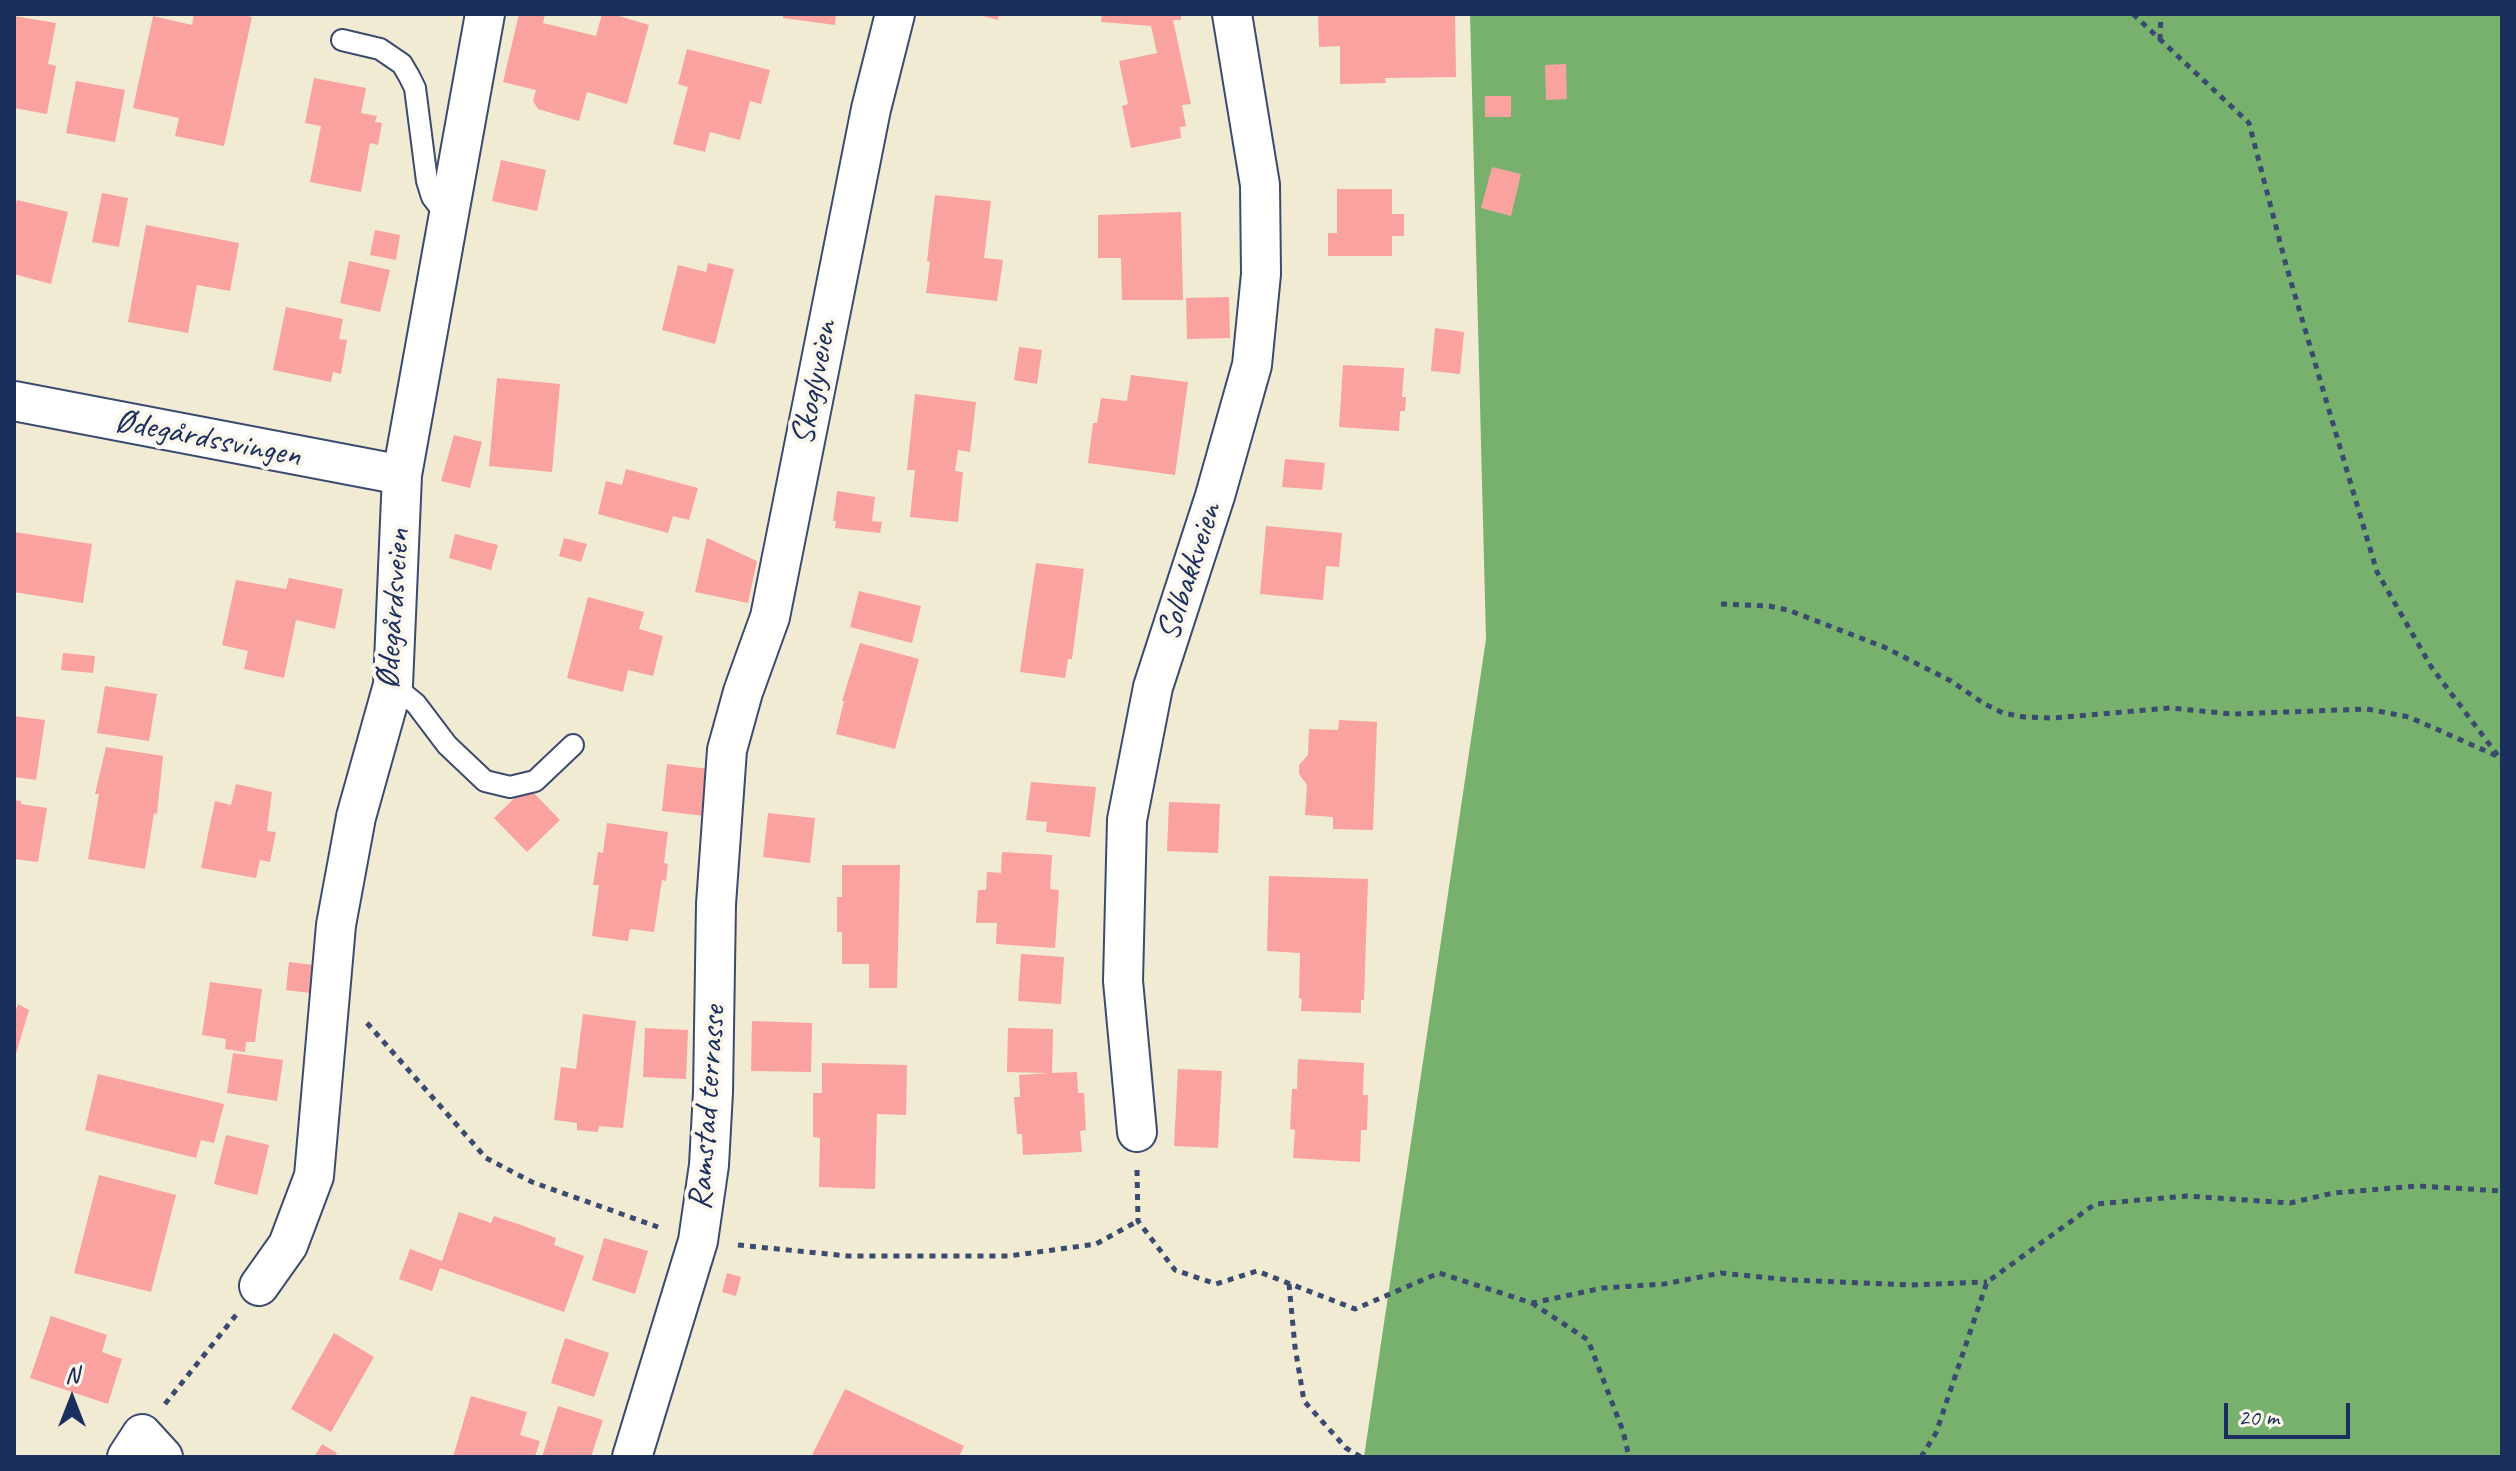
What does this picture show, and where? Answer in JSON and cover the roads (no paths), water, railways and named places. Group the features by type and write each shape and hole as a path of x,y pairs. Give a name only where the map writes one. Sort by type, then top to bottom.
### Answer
{"street":[{"name":"Ødegårdsveien","path":"259,1286 288,1245 314,1176 336,925 356,817 393,685 402,475 485,14"},
{"name":"Skoglyveien","path":"727,750 743,692 770,617 859,168 895,14"},
{"name":"Solbakkveien","path":"1137,1132 1123,981 1127,820 1153,687 1215,496 1252,365 1261,274 1260,185 1232,14"},
{"name":"Ødegårdssvingen","path":"14,401 402,475"},
{"name":"Ramstad terrasse","path":"632,1457 698,1241 709,1165 716,904 727,750"}],"lane":[{"path":"342,40 380,49 402,64 415,88 427,181 432,197 448,218"},
{"path":"393,685 416,704 447,745 485,781 510,787 535,781 573,745"}]}
